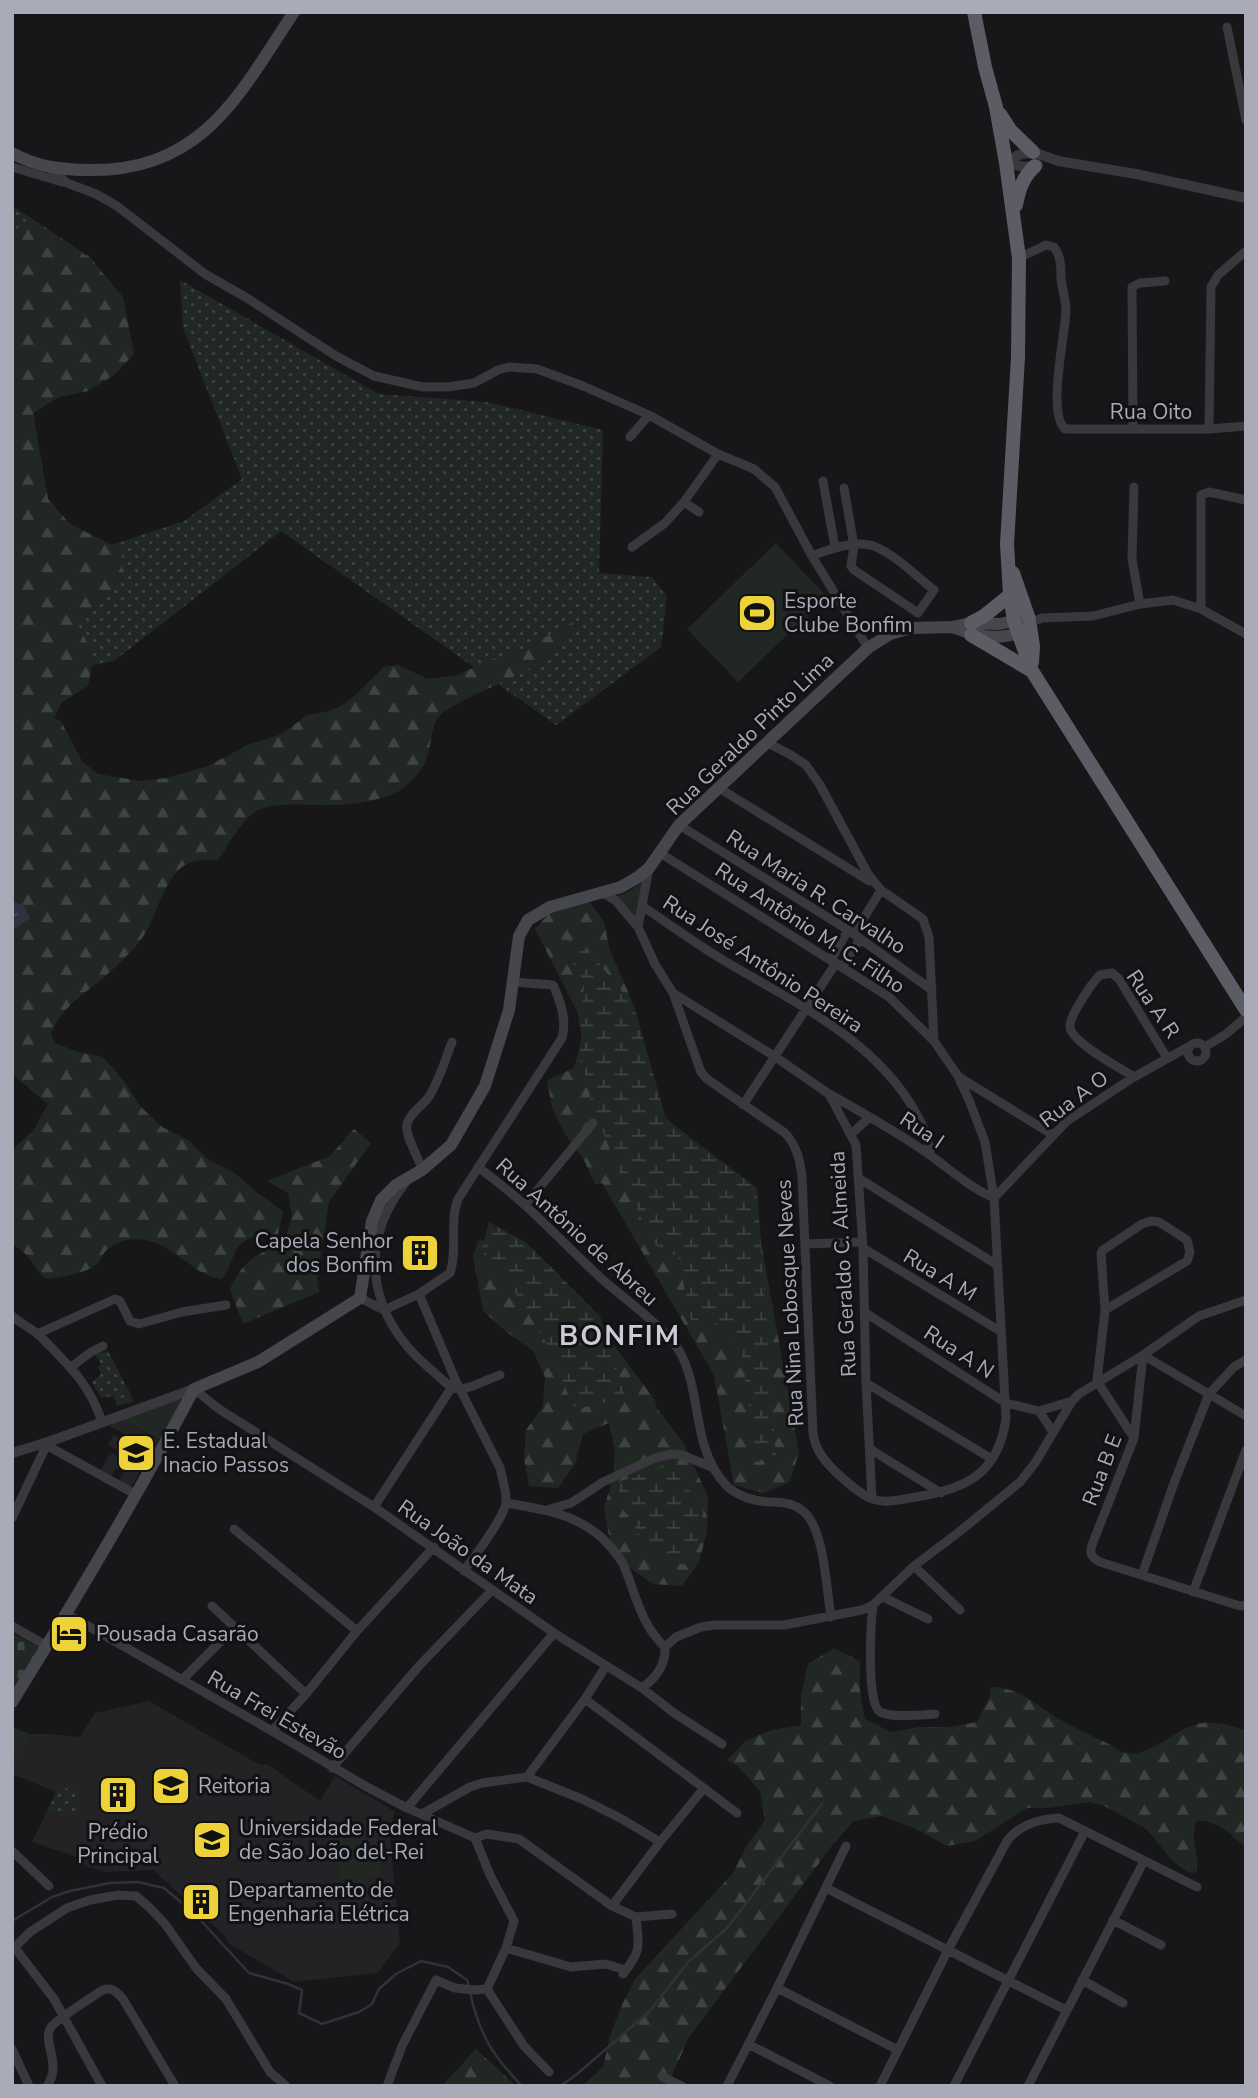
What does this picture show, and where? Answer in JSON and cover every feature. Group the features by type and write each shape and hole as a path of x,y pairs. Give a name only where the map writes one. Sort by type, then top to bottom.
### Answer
{"highway":[{"path":"974,12 996,107 1019,258 1020,322 1007,544 1010,594 1024,624"},
{"path":"996,107 1034,159 1021,184 1014,217"},
{"path":"1008,563 1024,624 1032,671 1246,1010"},
{"path":"1010,594 971,629 1032,671"}],"main road":[{"path":"12,153 51,169 113,170 162,159 190,144 226,111 294,12"},
{"name":"Rua Geraldo Pinto Lima","path":"514,982 519,936 528,920 542,911 621,887 649,868 679,825 868,648 890,634 911,628 971,629 988,624 1024,624"},
{"path":"12,1702 162,1449 194,1389 258,1362 360,1298 367,1245 376,1211 387,1193 396,1185 422,1170 451,1145 485,1086 509,1010 514,982"}],"street":[{"path":"1227,27 1245,115"},
{"path":"1006,163 1025,167 1034,159 1058,162 1136,174 1246,198"},
{"path":"12,167 67,183 96,194 117,206 205,274 345,362 374,376 423,387 448,387 474,383 509,367 537,369 649,415 718,454 754,469 775,487 868,648"},
{"path":"51,169 67,183"},
{"name":"Rua Oito","path":"1019,258 1046,245 1054,247 1059,255 1066,310 1060,360 1058,413 1059,424 1065,429 1209,429 1246,426"},
{"path":"1209,429 1211,287 1218,275 1246,251"},
{"path":"1133,429 1132,287 1137,283 1165,281"},
{"path":"630,437 649,415"},
{"path":"632,547 665,523 684,502 718,454"},
{"path":"822,481 835,547"},
{"path":"1134,487 1132,559 1139,604"},
{"path":"812,555 835,547 854,546 864,544 875,546 934,590 918,613 854,570 851,566 854,546 844,488"},
{"path":"1201,609 1200,495 1209,492 1246,499"},
{"path":"684,502 699,512"},
{"path":"1024,624 1042,618 1093,616 1139,604 1173,600 1201,609 1246,634"},
{"path":"768,743 792,754 806,765 820,785 867,874 879,888"},
{"path":"719,788 917,914 927,927 934,1041"},
{"name":"Rua Maria R. Carvalho","path":"679,825 854,935 932,990"},
{"name":"Rua Antônio M. C. Filho","path":"660,853 888,997 934,1041 958,1076 985,1142 994,1198 1006,1403 1003,1436 992,1459"},
{"path":"638,927 649,868"},
{"path":"743,1105 854,935 879,888"},
{"name":"Rua Nina Lobosque Neves","path":"603,893 615,900 638,927 655,964 673,993 701,1072 707,1079 785,1133 793,1142 802,1177 815,1443 830,1466 872,1499"},
{"name":"Rua José Antônio Pereira","path":"642,906 720,958 841,1032 874,1059 908,1096 922,1123 930,1145 930,1155"},
{"path":"836,963 854,935"},
{"name":"Rua A R","path":"1134,1077 1079,1042 1072,1034 1070,1025 1073,1017 1097,977 1103,973 1108,972 1119,979 1171,1056"},
{"path":"384,1310 419,1294 450,1273 455,1206 562,1038 565,1027 561,1004 552,985 514,982"},
{"name":"Rua Geraldo C. Almeida","path":"673,993 830,1094 852,1134 860,1178 872,1499"},
{"path":"1205,1047 1246,1017"},
{"path":"422,1170 406,1126 428,1098 453,1042"},
{"path":"1171,1056 1183,1053 1195,1062 1203,1060 1207,1054 1205,1047 1198,1043 1190,1046 1190,1057"},
{"name":"Rua A O","path":"994,1198 1067,1121 1134,1077 1190,1046"},
{"path":"958,1076 1053,1135"},
{"path":"969,1100 980,1088"},
{"name":"Rua I","path":"830,1094 930,1155 976,1190 994,1198"},
{"path":"852,1134 870,1117"},
{"path":"525,1205 593,1123"},
{"name":"Rua Antônio de Abreu","path":"478,1167 525,1205 668,1337 680,1352 686,1366 706,1450 725,1484 748,1499 791,1504 803,1511 813,1524 820,1539 831,1617"},
{"path":"409,1178 384,1214 375,1274 377,1290 384,1310 399,1337 425,1365 456,1388"},
{"path":"860,1178 997,1265"},
{"path":"1105,1310 1187,1261 1190,1252 1187,1240 1159,1222 1151,1221 1142,1224 1101,1253 1105,1310 1097,1381 1134,1438"},
{"path":"806,1244 862,1245"},
{"name":"Rua A M","path":"862,1245 1000,1332"},
{"path":"419,1294 456,1388 500,1468 506,1503 464,1571"},
{"path":"360,1298 384,1310"},
{"path":"37,1334 115,1299 120,1301 131,1321 139,1324 182,1312 226,1305"},
{"path":"665,1647 687,1632 715,1625 784,1625 831,1617 873,1605 914,1566 1020,1482 1035,1463 1072,1401 1097,1381 1143,1355 1199,1316 1246,1300"},
{"name":"Rua A N","path":"864,1312 1006,1403 1039,1411"},
{"path":"12,1316 37,1334 71,1367 89,1389 102,1422"},
{"path":"71,1367 103,1346"},
{"path":"1143,1355 1246,1416"},
{"name":"Rua B E","path":"1142,1575 1094,1559 1091,1545 1134,1438 1143,1355"},
{"path":"1243,1606 1142,1575 1209,1394 1234,1367 1246,1360"},
{"path":"374,1507 456,1388 500,1375"},
{"path":"866,1383 992,1459 964,1484 941,1493 894,1500 872,1499"},
{"path":"12,1453 47,1443 144,1405 194,1389"},
{"name":"Rua João da Mata","path":"194,1389 219,1409 434,1547 554,1633 642,1688 674,1713 722,1744"},
{"path":"1053,1432 1039,1411 1072,1401"},
{"path":"47,1443 135,1494"},
{"path":"12,1518 47,1443"},
{"path":"870,1449 941,1493"},
{"path":"1193,1592 1246,1450"},
{"path":"548,1510 572,1503 603,1482 655,1458 671,1454 682,1455 714,1468"},
{"path":"506,1503 548,1510 572,1518 586,1525 619,1557 639,1609 651,1631 665,1647 666,1655 662,1667 642,1688"},
{"path":"572,1503 572,1518"},
{"path":"234,1529 357,1631"},
{"path":"272,1731 357,1631 434,1547"},
{"path":"914,1566 960,1610"},
{"path":"332,1768 419,1666 492,1590"},
{"path":"883,1597 928,1619"},
{"path":"873,1605 871,1659 873,1696 877,1708 884,1713 934,1714"},
{"path":"212,1606 306,1694"},
{"name":"Rua Frei Estevão","path":"66,1614 332,1768 407,1808 475,1838"},
{"path":"12,1626 47,1646"},
{"path":"182,1680 235,1627"},
{"path":"407,1808 554,1633"},
{"path":"527,1777 606,1666"},
{"path":"585,1699 737,1814"},
{"path":"422,1814 456,1794 482,1783 527,1777 582,1799 660,1842"},
{"path":"612,1906 704,1788"},
{"path":"880,2086 948,1950 1007,1841 1019,1828 1059,1818 1197,1888"},
{"path":"954,2086 1085,1832"},
{"path":"487,1989 506,1948 513,1928 513,1918 490,1875 475,1838 487,1834 519,1839 612,1906 636,1917 673,1914"},
{"path":"727,2086 846,1846"},
{"path":"12,1851 49,1886"},
{"path":"1028,2086 1144,1861"},
{"path":"826,1888 1066,2010"},
{"path":"102,2086 54,1999 14,1949 30,1932 67,1908 118,1895 136,1896 165,1924 196,1968 226,1999 270,2072 286,2086"},
{"path":"506,1948 571,1967 606,1964 623,1973 639,1950 636,1917"},
{"path":"1113,1920 1161,1945"},
{"path":"387,2086 402,2046 437,1979 455,1988 487,1989"},
{"path":"1082,1980 1123,2003"},
{"path":"777,1988 898,2050"},
{"path":"47,2086 53,2076 49,2039 54,2024 101,1991 113,1989 123,1999 175,2086"},
{"path":"487,1989 524,2046 550,2072"},
{"path":"748,2043 830,2086"},
{"path":"12,2049 29,2086"},
{"path":"663,2077 682,2086"}],"shaded area":[{"name":"E. Estadual Inacio Passos","path":"119,1419 159,1440 154,1449 135,1440 133,1444 152,1454 146,1465 127,1456 126,1460 141,1468 131,1488 119,1482 123,1472 116,1468 111,1477 100,1472 110,1452 119,1457 121,1452 108,1445 113,1435 128,1442 131,1437 107,1425"},
{"name":"Universidade Federal de São João del-Rei","path":"149,1701 260,1765 267,1764 320,1801 335,1776 394,1811 390,1837 400,1943 378,1973 294,1982 228,1943 224,1935 153,1870 105,1872 81,1864 77,1857 32,1842 56,1792 12,1774 12,1727 30,1734 80,1737 95,1713"}],"green space":[{"path":"16,208 90,257 116,290 33,400 38,502 105,547 184,521 242,479 183,328 180,280 379,394 487,402 603,430 599,573 652,577 667,597 661,647 556,725 281,531 114,661 12,680 12,213"},
{"path":"27,220 80,251 123,297 134,354 114,375 88,391 59,397 33,413 48,499 70,524 122,550 122,580 77,623 94,656 88,686 61,703 54,718 61,721 82,761 98,774 141,781 166,778 208,766 250,744 282,734 307,715 339,707 384,667 398,665 428,679 458,675 525,648 577,620 572,635 544,660 441,714 434,728 424,765 413,780 399,791 357,803 280,805 261,809 243,823 218,860 195,861 182,867 162,895 149,927 136,946 76,1000 55,1025 51,1035 55,1043 78,1052 103,1057 124,1081 141,1107 162,1127 188,1140 209,1160 235,1173 283,1211 278,1234 258,1235 241,1244 221,1279 202,1272 159,1244 137,1239 114,1245 90,1269 47,1279 25,1253 12,1244 12,1150 33,1131 48,1104 12,1074 12,233"},
{"name":"Esporte Clube Bonfim","path":"776,543 827,597 738,682 687,629"},
{"path":"642,882 638,920 616,896"},
{"path":"584,895 604,921 609,948 632,1001 647,1083 659,1109 758,1226 799,1452 790,1482 764,1493 734,1485 714,1375 602,1183 595,1184 583,1158 564,1133 552,1107 547,1080 574,1068 582,1038 577,1011 535,929 548,915"},
{"path":"569,938 592,955 634,1006 666,1119 757,1188 776,1458 756,1462 741,1349 716,1323 691,1320 678,1257 653,1244 592,1105 580,1053 584,982 563,944"},
{"path":"354,1129 371,1143 329,1202 317,1279 319,1292 243,1324 230,1289 246,1264 284,1242 292,1216 288,1193 267,1181 330,1156"},
{"path":"489,1222 527,1243 600,1316 626,1398 576,1409 551,1351 523,1304 482,1248"},
{"path":"505,1236 580,1300 655,1400 656,1407 684,1444 708,1497 707,1532 699,1562 682,1586 653,1584 629,1567 610,1542 604,1508 613,1478 615,1450 609,1423 583,1434 575,1464 558,1488 529,1486 524,1459 526,1430 543,1406 545,1377 533,1351 483,1311 473,1256 478,1241"},
{"path":"108,1351 134,1401 118,1406 113,1396 101,1398 92,1382 101,1374 98,1367 101,1364 95,1354"},
{"path":"176,1399 180,1400 182,1407 161,1440 120,1420"},
{"path":"667,1464 704,1507 697,1549 684,1565 650,1550 621,1506 618,1482"},
{"path":"12,1633 39,1647 12,1694"},
{"path":"834,1648 860,1661 860,1690 865,1719 891,1732 977,1722 990,1696 991,1687 1020,1694 1061,1720 1122,1752 1145,1751 1191,1726 1202,1723 1224,1724 1246,1731 1246,1847 1216,1825 1196,1821 1194,1833 1197,1871 1188,1872 1171,1860 1142,1826 1102,1805 1089,1802 1049,1808 1027,1808 975,1841 947,1846 914,1828 882,1816 854,1821 834,1843 687,2040 670,2086 582,2086 603,2067 610,2036 635,1979 733,1873 746,1847 765,1820 760,1791 738,1766 727,1760 745,1741 772,1730 801,1725 801,1695 808,1664"},
{"path":"12,1727 30,1734 20,1755 15,1757 12,1756"},
{"path":"60,1786 80,1793 76,1815 47,1812"},
{"path":"368,1827 368,1835 375,1834 378,1837 381,1876 351,1883 350,1879 340,1880 337,1840 349,1836 349,1829"},
{"path":"476,2049 516,2086 442,2086"}],"water":[{"path":"12,901 24,906 30,918 13,930 12,934"}],"waterway":[{"path":"560,2086 650,2011 688,1962 727,1928 822,1804"},
{"path":"12,1921 52,1897 70,1891 110,1883 138,1882 164,1888 194,1913 249,1973 302,1990 299,2013 322,2024 359,2012 372,2004 379,1989 396,1974 421,1961 448,1967 467,1980 469,1986"},
{"path":"470,1993 478,2021 489,2044 522,2086"}],"place":[{"name":"Esporte Clube Bonfim","path":"757,613"},
{"name":"Capela Senhor dos Bonfim","path":"420,1253"},
{"name":"E. Estadual Inacio Passos","path":"136,1453"},
{"name":"Pousada Casarão","path":"69,1634"},
{"name":"Reitoria","path":"171,1786"},
{"name":"Prédio Principal","path":"118,1795"},
{"name":"Universidade Federal de São João del-Rei","path":"212,1840"},
{"name":"Departamento de Engenharia Elétrica","path":"201,1902"}],"district":[{"name":"BONFIM","path":"620,1336"}]}
